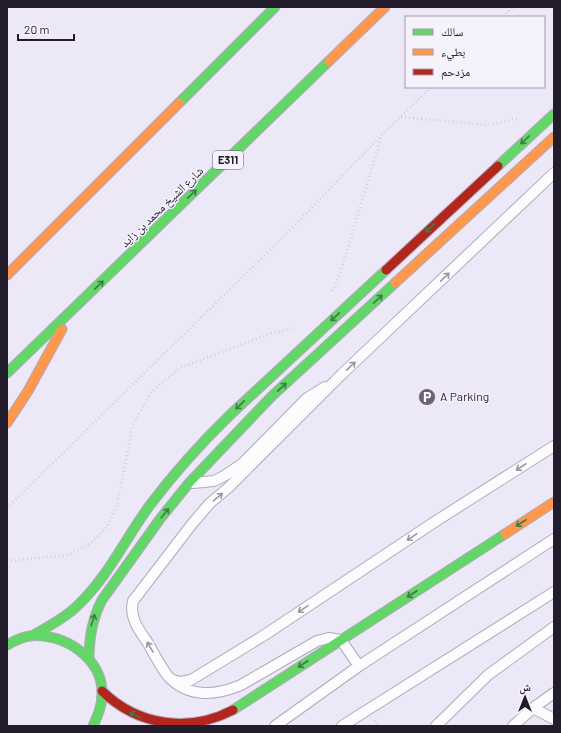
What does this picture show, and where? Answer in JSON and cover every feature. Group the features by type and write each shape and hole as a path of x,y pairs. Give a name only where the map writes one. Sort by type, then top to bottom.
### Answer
{"main road":[{"path":"7,275 276,7"},
{"name":"شارع الشيخ محمد بن زايد","path":"7,373 385,7"},
{"path":"32,636 62,619 87,596 98,583 150,506 206,439 231,414 554,114"},
{"path":"89,659 88,642 90,628 102,600 160,519 188,483 272,396 554,137"},
{"path":"7,423 28,391 71,312"},
{"path":"102,691 119,706 132,714 162,724 177,725 200,723 223,716 554,502"},
{"path":"7,645 19,639 32,636 48,636 63,640 77,648 89,659 95,669 102,691 101,707 93,726"}],"lane":[{"path":"359,666 341,640 329,638 317,641 241,685 213,694 192,692 176,684 167,674 132,616 132,601 210,503 228,488 333,383 554,173"},
{"path":"188,483 214,481 234,470 242,464 307,398 333,383"},
{"path":"171,679 181,682 191,680 263,636 436,521 554,446"},
{"path":"275,726 359,666 554,539"},
{"path":"342,726 554,592"},
{"path":"436,726 488,675 554,627"},
{"path":"513,726 533,708 554,693"},
{"path":"533,708 554,719"}],"path":[{"path":"504,16 513,7"},
{"path":"7,508 279,241 430,88"},
{"path":"400,117 488,125 525,117"},
{"path":"332,291 339,277 382,135"},
{"path":"7,561 68,555 90,544 107,527 117,505 132,425 151,392 180,368 269,334 292,328 299,324"}],"traffic: fast":[{"path":"179,103 275,7"},
{"path":"7,373 329,61"},
{"path":"498,166 554,114"},
{"path":"32,636 65,616 86,597 106,572 159,493 210,435 386,270"},
{"path":"89,659 92,628 102,600 160,519 189,483 272,396 395,283"},
{"path":"233,710 505,534"},
{"path":"7,645 24,637 43,636 55,638 68,643 79,650 96,669 101,681 102,698 93,726"}],"traffic: slow":[{"path":"329,61 385,7"},
{"path":"7,275 179,103"},
{"path":"395,283 554,137"},
{"path":"7,423 28,391 62,329"},
{"path":"505,534 554,502"}],"traffic: jam":[{"path":"386,270 498,166"},
{"path":"102,691 116,703 131,712 164,722 199,722 233,710"}],"place":[{"name":"A Parking","path":"427,397"}]}
